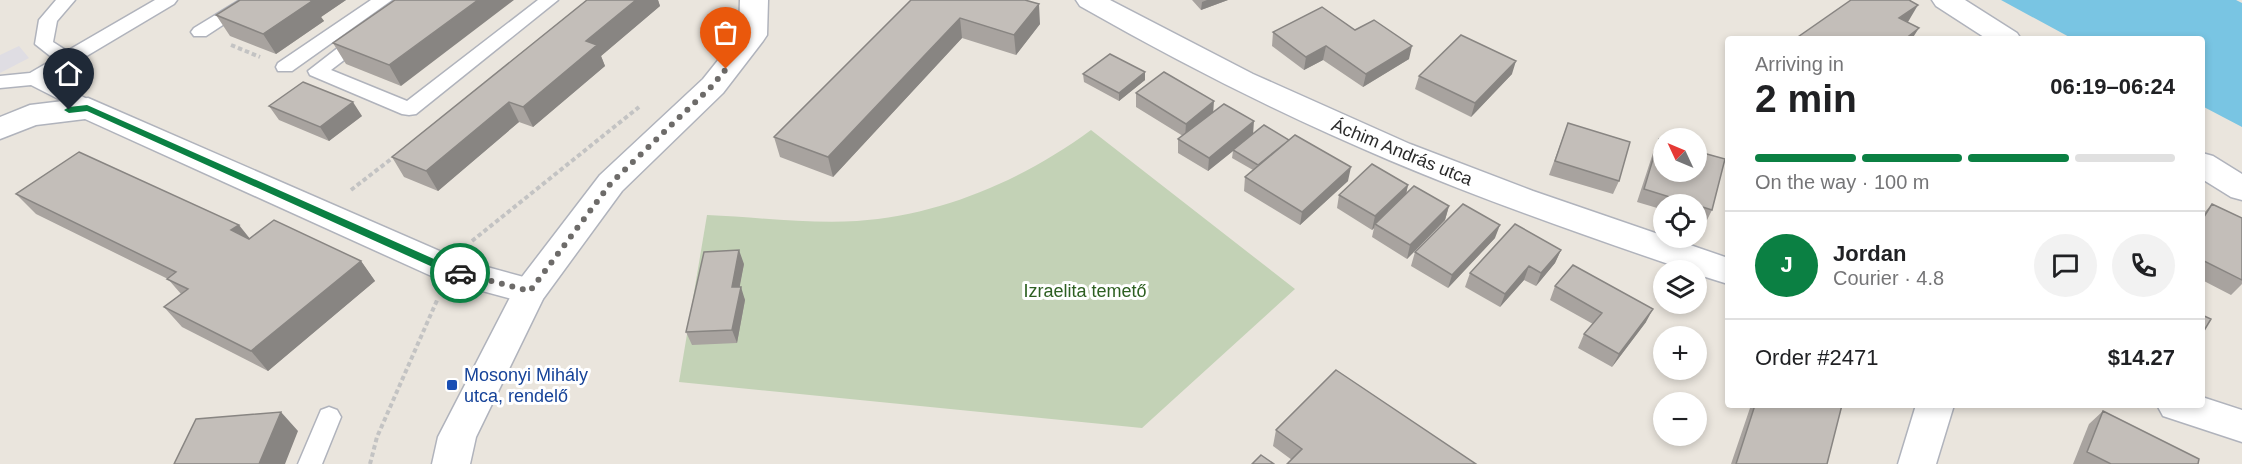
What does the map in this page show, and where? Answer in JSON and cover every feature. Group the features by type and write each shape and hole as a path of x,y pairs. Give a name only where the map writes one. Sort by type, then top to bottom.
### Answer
{"street":[{"path":"451,464 457,437 530,291 611,183 712,86 753,35 754,0"},
{"name":"Áchim András utca","path":"1090,0 1153,36 1301,110 1400,153 1548,210 1725,270"},
{"path":"1946,0 2002,36"},
{"path":"0,129 30,115 87,108 450,270 530,291"},
{"path":"2205,166 2242,189"},
{"path":"1917,464 1934,408"},
{"path":"2185,408 2242,426"}],"lane":[{"path":"66,0 48,20 44,44 67,60"},
{"path":"0,82 34,79 168,0"},
{"path":"200,32 252,0"},
{"path":"285,67 383,0"},
{"path":"376,28 317,71 409,109 549,0"},
{"path":"34,79 87,108"},
{"path":"310,464 329,417"}],"path":[{"path":"370,464 377,437 450,270 465,247 585,153 645,102"}],"shaded area":[{"path":"19,46 29,58 0,73 0,55"}],"green space":[{"name":"Izraelita temető","path":"1091,130 1295,289 1142,428 679,382 707,215 839,222 920,211 950,203 1009,179 1065,148"}],"water":[{"path":"2001,0 2236,0 2242,3 2242,127 2205,108 2205,36 2067,36"}],"building":[{"path":"240,0 312,1 263,34 216,15"},
{"path":"395,0 478,0 389,65 333,43"},
{"path":"587,0 636,0 586,41 597,45 523,107 509,102 426,171 392,157"},
{"path":"911,0 1025,0 1039,4 1014,35 960,18 828,157 774,137"},
{"path":"1851,0 1909,0 1918,5 1899,18 1919,28 1909,36 1799,36"},
{"path":"1322,7 1355,30 1374,20 1412,46 1366,74 1326,46 1306,57 1273,32"},
{"path":"1461,35 1516,61 1475,103 1419,76"},
{"path":"1110,54 1145,72 1119,93 1083,74"},
{"path":"1164,72 1214,101 1186,124 1136,93"},
{"path":"303,82 353,102 320,127 269,106"},
{"path":"1224,104 1254,121 1209,158 1178,139"},
{"path":"1568,123 1630,142 1619,181 1555,161"},
{"path":"1264,125 1289,140 1258,165 1233,150"},
{"path":"1295,135 1351,167 1302,212 1245,177"},
{"path":"79,152 239,225 231,230 249,239 274,220 361,261 251,351 164,307 188,289 167,279 176,272 16,194"},
{"path":"1707,154 1725,159 1712,210 1707,208 1707,194 1660,194 1644,189 1653,159 1653,182 1707,182"},
{"path":"1372,164 1408,185 1375,216 1339,195"},
{"path":"1414,186 1449,206 1410,245 1375,224"},
{"path":"1463,204 1500,225 1452,275 1415,252"},
{"path":"2212,204 2242,218 2242,280 2205,262 2205,215"},
{"path":"1515,224 1561,250 1541,273 1529,266 1505,294 1470,273"},
{"path":"739,250 732,287 741,287 732,330 686,332 704,252"},
{"path":"1573,265 1653,309 1619,354 1584,334 1602,313 1555,286"},
{"path":"2205,316 2211,319 2205,329"},
{"path":"1336,370 1476,464 1287,464 1302,449 1276,430"},
{"path":"1754,408 1841,408 1827,464 1736,464"},
{"path":"2103,411 2199,459 2198,464 2111,464 2087,452"},
{"path":"281,412 259,464 174,464 196,419"},
{"path":"1261,455 1274,464 1252,464"}],"way so far":[{"path":"460,273 530,291 611,183 712,86 726,69"}],"place":[{"name":"Mosonyi Mihály utca, rendelő","path":"452,385"}],"route":[{"path":"69,110 87,108 460,273"}]}
